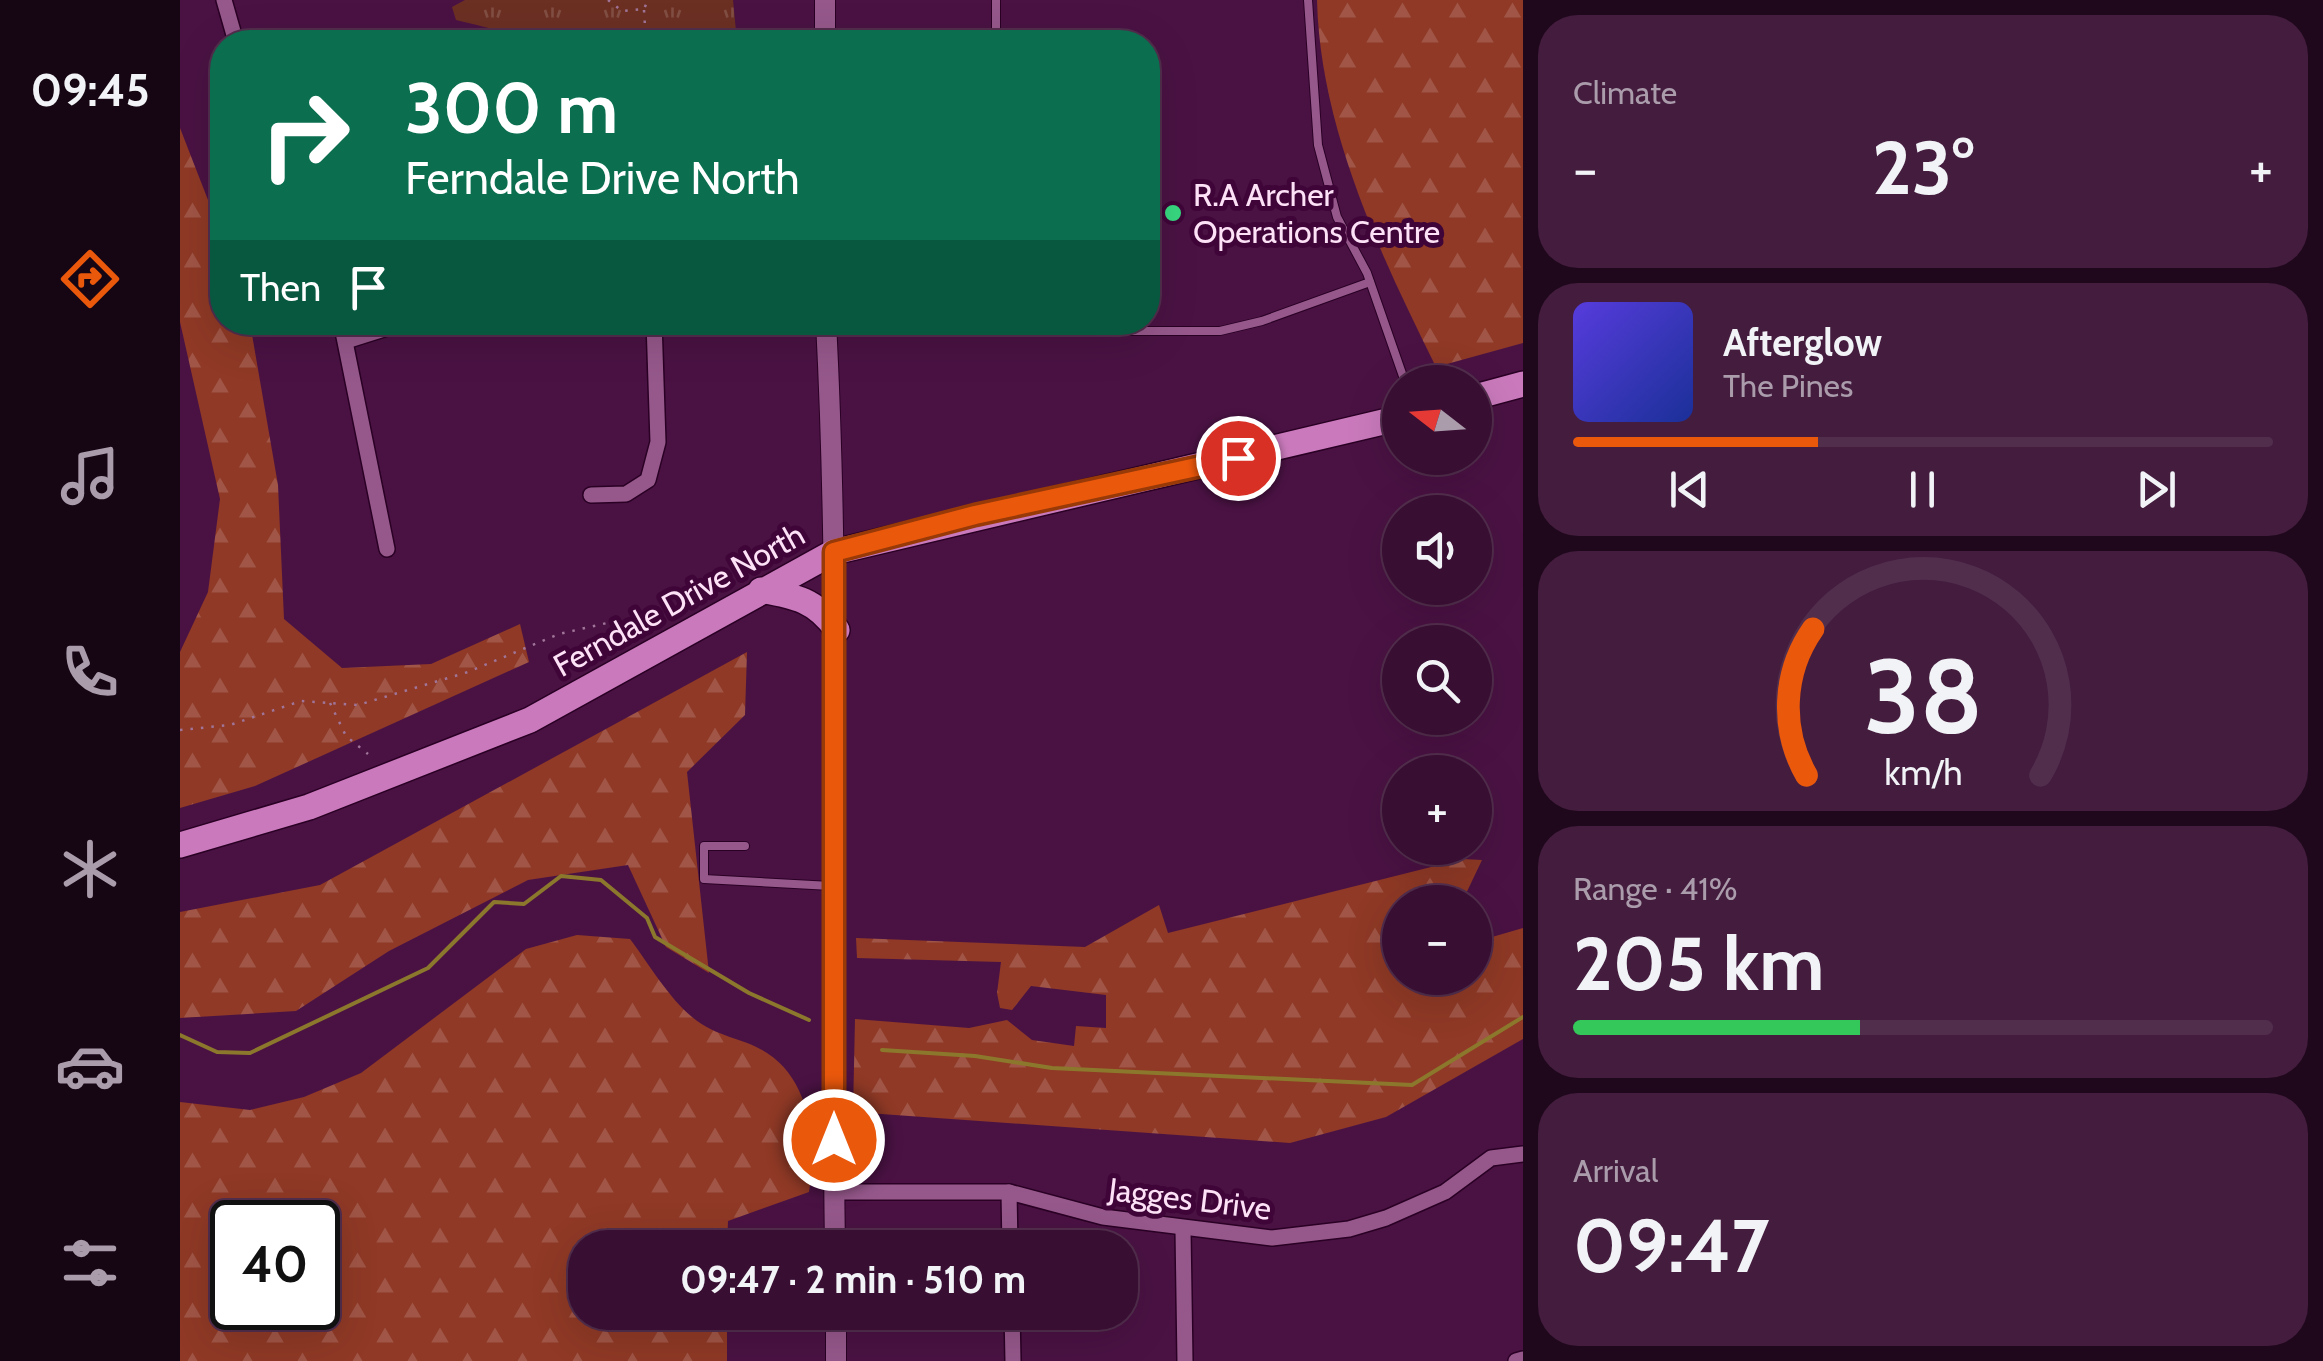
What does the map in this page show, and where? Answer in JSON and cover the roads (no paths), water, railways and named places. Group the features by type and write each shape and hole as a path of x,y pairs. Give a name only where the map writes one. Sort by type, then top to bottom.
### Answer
{"main road":[{"path":"1492,392 1523,384"},
{"name":"Ferndale Drive North","path":"180,845 309,806 530,720 834,552 1382,422"},
{"path":"760,590 799,597 821,607 836,630"}],"street":[{"path":"224,0 233,30"},
{"path":"824,0 825,30"},
{"path":"344,335 387,550"},
{"path":"346,341 365,335"},
{"path":"591,495 626,494 648,480 658,442 654,335"},
{"path":"826,335 836,630 835,1230"},
{"name":"Jagges Drive","path":"834,1192 1009,1192 1103,1218 1272,1238 1349,1229 1434,1198 1499,1154 1523,1154"},
{"path":"1009,1192 1010,1230"},
{"path":"1183,1230 1185,1361"},
{"path":"836,1330 836,1361"},
{"path":"1012,1330 1013,1361"}],"lane":[{"path":"996,0 996,30"},
{"path":"1308,0 1318,145 1337,216 1370,282 1399,365"},
{"path":"1160,331 1220,332 1262,322 1370,282"},
{"path":"745,846 704,846 704,880 835,886"}],"waterway":[{"path":"180,1035 217,1052 250,1053 428,968 494,902 524,904 561,876 601,880 647,918 655,937 749,993 809,1020"},
{"path":"882,1050 975,1056 1052,1068 1412,1085 1523,1017"}],"place":[{"name":"R.A Archer Operations Centre","path":"1173,213"}]}
